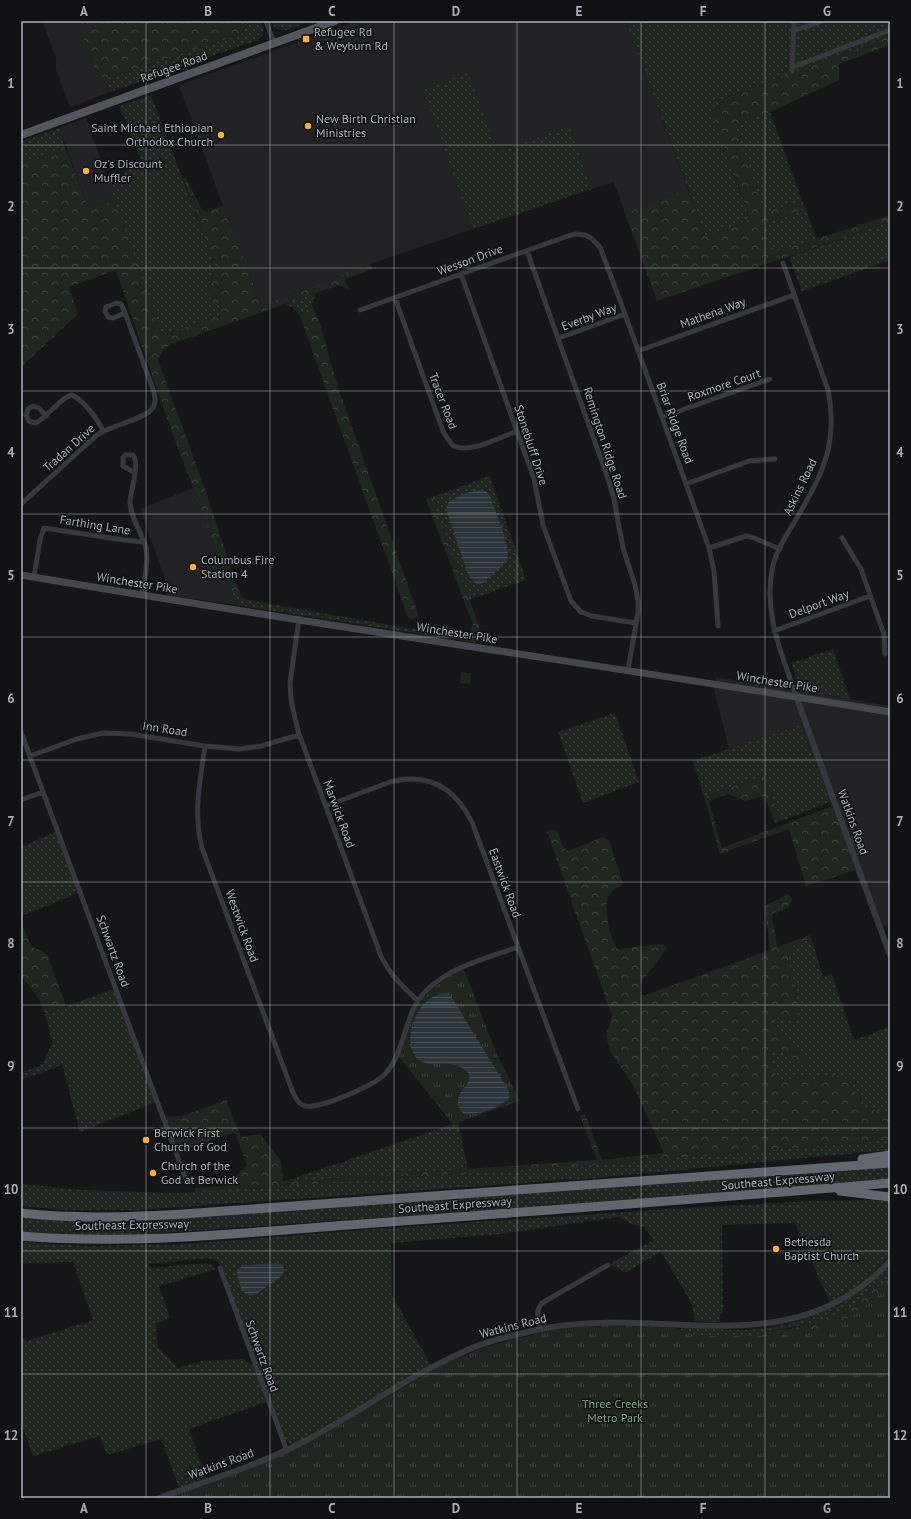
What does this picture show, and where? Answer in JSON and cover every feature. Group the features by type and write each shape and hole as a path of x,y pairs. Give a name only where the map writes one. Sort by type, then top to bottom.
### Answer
{"highway":[{"path":"787,1171 890,1155"},
{"name":"Southeast Expressway","path":"21,1213 73,1217 183,1214 890,1163"},
{"name":"Southeast Expressway","path":"21,1236 112,1240 194,1236 685,1201 890,1183"},
{"path":"819,1189 890,1197"}],"main road":[{"name":"Refugee Road","path":"21,135 335,21"},
{"name":"Winchester Pike","path":"21,575 890,712"}],"street":[{"path":"266,21 274,43"},
{"path":"794,21 792,69 890,30"},
{"path":"793,32 822,21"},
{"name":"Wesson Drive","path":"360,310 571,235 578,234 588,236"},
{"name":"Briar Ridge Road","path":"588,236 600,246 708,548 714,571 718,626"},
{"name":"Remington Ridge Road","path":"527,251 596,441 614,499 623,548 637,592 638,613 628,670"},
{"name":"Askins Road","path":"783,263 828,390 831,405 832,429 829,449 821,472 780,549 772,568 770,610 774,631 796,696"},
{"name":"Stonebluff Drive","path":"461,274 534,479 543,525 572,604 581,612 592,616 636,623"},
{"name":"Mathena Way","path":"638,351 794,295"},
{"name":"Tracer Road","path":"395,298 443,431 449,442 455,446 472,448 516,431"},
{"name":"Tradan Drive","path":"21,504 103,430 144,415 152,410 156,401 154,392 125,313"},
{"name":"Everby Way","path":"559,338 625,314"},
{"name":"Roxmore Court","path":"662,417 770,379"},
{"path":"46,416 66,397 72,395 79,400 96,419 103,430"},
{"path":"686,484 749,461 776,459"},
{"path":"135,473 130,504 146,547 147,560 142,594"},
{"name":"Farthing Lane","path":"34,577 40,540 44,528 143,542"},
{"path":"708,548 746,536 780,549"},
{"path":"842,538 861,569 884,634 885,654"},
{"name":"Delport Way","path":"774,631 870,596"},
{"name":"Marwick Road","path":"299,619 290,683 291,700 300,735 381,956 396,981 417,1000"},
{"name":"Watkins Road","path":"796,696 890,955"},
{"name":"Schwartz Road","path":"21,732 185,1177"},
{"name":"Inn Road","path":"30,756 77,739 103,733 130,734 225,748 250,748 276,743 300,735"},
{"name":"Westwick Road","path":"205,746 197,813 197,823 202,848 292,1090 298,1102 304,1105 316,1106 363,1089 381,1078 393,1063 399,1049 406,1024 417,1000"},
{"name":"Eastwick Road","path":"326,806 401,779 424,780 434,783 446,788 462,804 472,822 578,1109"},
{"path":"21,800 43,792"},
{"path":"417,1000 439,980 460,968 518,946"},
{"name":"Watkins Road","path":"159,1498 287,1451 446,1360 488,1342 540,1329 582,1323 613,1321 708,1325 753,1325 777,1322 805,1316 834,1304 865,1285 890,1262"},
{"path":"540,1329 537,1313 542,1303 608,1265"},
{"name":"Schwartz Road","path":"220,1268 287,1451"}],"shaded area":[{"path":"42,21 77,21 97,75 105,79 110,92 70,107 56,70 56,57"},
{"path":"357,21 626,21 688,190 625,213 614,182 592,189 569,126 498,152 468,73 423,90 473,229 370,264 262,306 223,206 179,85"},
{"path":"86,118 115,200 89,209 59,128"},
{"path":"193,488 237,605 166,595 168,588 140,509"},
{"path":"484,490 489,494 502,528 508,557 506,562 483,583 478,584 474,582 468,574 446,509 449,501 463,494"},
{"path":"716,677 890,706 890,924 877,929 800,725 729,749 714,691"},
{"path":"442,993 449,993 509,1091 509,1098 494,1108 482,1112 464,1114 458,1102 458,1097 469,1081 470,1075 457,1065 425,1063 414,1055 410,1042 410,1035 414,1021 422,1006 427,1001"},
{"path":"281,1264 284,1269 283,1275 255,1295 251,1296 244,1292 238,1280 237,1271 243,1265"}],"green space":[{"path":"77,21 247,21 248,24 241,34 105,79 97,75"},
{"path":"247,21 260,21 263,28 263,35 258,40 110,92 105,79 241,34 248,25"},
{"path":"271,21 310,21 288,30 283,30 274,26"},
{"path":"626,21 890,21 890,36 717,101 712,113 750,220 706,237"},
{"path":"890,36 890,45 839,64 839,80 770,112 734,124 764,213 802,200 806,210 768,222 763,235 768,246 779,251 890,215 890,222 657,301 625,213 688,190 706,237 750,219 712,113 717,101"},
{"path":"468,73 498,152 569,126 592,189 473,229 423,90"},
{"path":"151,95 215,266 207,295 220,306 225,315 162,335 108,182 142,162 119,106"},
{"path":"770,112 802,200 764,214 734,124"},
{"path":"59,128 65,147 21,163 21,141"},
{"path":"65,147 89,209 115,200 162,335 225,315 220,306 207,295 215,266 183,178 186,178 201,208 206,212 223,206 262,306 370,264 373,269 345,279 349,290 339,285 169,345 162,352 158,360 205,489 238,589 235,592 232,592 165,413 116,270 69,287 78,314 21,367 21,163"},
{"path":"806,210 817,240 779,251 768,246 763,235 768,222"},
{"path":"890,222 890,260 802,291 789,257"},
{"path":"316,293 312,304 314,309 304,310 299,314 292,307 284,305"},
{"path":"314,309 320,324 337,384 417,611 418,617 412,619 408,617 299,314 304,310"},
{"path":"490,476 526,580 469,600 432,497"},
{"path":"432,497 483,637 478,638 426,499"},
{"path":"238,589 242,597 247,600 460,637 469,634 472,624 479,643 237,605 232,592 235,592"},
{"path":"833,649 850,699 801,691 791,663"},
{"path":"461,672 471,673 470,684 460,683"},
{"path":"615,713 639,782 583,803 558,732"},
{"path":"800,725 830,802 781,821 764,775 704,797 693,761"},
{"path":"764,775 781,821 775,823 765,796 745,801 728,794 709,801 722,848 832,806 856,870 806,886 789,829 720,854 704,797"},
{"path":"550,829 557,831 563,847 568,851 603,837 609,840 623,884 609,895 606,907 608,923 614,944 617,949 663,944 667,948 640,984 640,992 643,996 770,950 765,906 788,894 792,899 788,908 772,914 777,947 810,935 811,938 792,946 788,957 799,1011 797,1018 788,1020 778,1017 774,1023 778,1032 792,1042 808,1057 811,1063 800,1063 784,1053 771,1052 771,1062 778,1080 786,1081 803,1076 811,1081 833,1074 848,1079 866,1108 888,1114 890,1113 890,1140 606,1164 195,1192 195,1188 222,1186 229,1183 247,1165 235,1132 178,1153 166,1117 182,1116 226,1100 241,1137 260,1134 281,1161 283,1182 597,1160 580,1116 585,1114 602,1160 664,1153 634,1087 610,1051 606,1036 612,1016 547,832"},
{"path":"56,832 78,893 21,916 21,847"},
{"path":"21,923 32,947 47,954 66,1006 45,1014 40,1001 21,975"},
{"path":"811,938 823,977 832,974 854,1040 890,1027 890,1113 888,1114 866,1108 848,1079 820,1078 811,1081 795,1078 786,1081 778,1080 771,1062 771,1052 784,1053 800,1063 792,1042 778,1032 774,1023 778,1017 788,1020 799,1011 788,957 792,946"},
{"path":"464,969 495,1050 520,1101 453,1124 399,1057 409,1027 420,1004 436,986"},
{"path":"114,989 156,1102 80,1132 62,1065 21,1080 21,1073 43,1064 52,1042 45,1014"},
{"path":"458,1122 468,1169 283,1182 453,1124"},
{"path":"890,1140 890,1150 594,1178 138,1210 65,1210 21,1206 21,1184 81,1190 176,1193 606,1164"},
{"path":"890,1167 890,1181 148,1234 87,1235 21,1232 21,1217 37,1219"},
{"path":"810,1201 890,1201 890,1256 862,1282 830,1303 795,1223 722,1225 723,1312 720,1314 720,1322 695,1321 692,1304 661,1252 626,1272 609,1264 654,1240 644,1227 634,1225 619,1217 501,1234 391,1243 392,1295 431,1365 294,1444 288,1443 284,1439 222,1267 216,1260 208,1258 148,1264 151,1268 203,1263 211,1264 217,1269 159,1286 170,1318 156,1324 158,1348 178,1368 202,1361 243,1359 253,1365 266,1402 189,1429 206,1478 179,1488 161,1439 107,1455 100,1436 33,1456 21,1421 21,1336 27,1341 93,1320 73,1262 21,1263 21,1242 85,1246 185,1244 387,1228","holes":["281,1264 247,1295 240,1285 237,1277 243,1265"]},
{"path":"890,1266 890,1277 866,1297 851,1307 830,1317 809,1324 764,1331 765,1357 679,1330 683,1327 745,1330 785,1325 805,1319 842,1303 875,1280"},
{"path":"890,1277 890,1299 863,1320 757,1343 757,1334 764,1331 791,1329 823,1319 851,1307"},
{"name":"Three Creeks Metro Park","path":"890,1282 890,1498 168,1498 251,1468 294,1450 321,1436 441,1365 485,1347 543,1332 577,1327 615,1324 670,1327 702,1336 783,1336 835,1325 861,1311"}],"place":[{"name":"Refugee Rd & Weyburn Rd","path":"306,39"},
{"name":"New Birth Christian Ministries","path":"308,126"},
{"name":"Saint Michael Ethiopian Orthodox Church","path":"221,135"},
{"name":"Oz's Discount Muffler","path":"86,171"},
{"name":"Columbus Fire Station 4","path":"193,567"},
{"name":"Berwick First Church of God","path":"146,1140"},
{"name":"Church of the God at Berwick","path":"153,1173"},
{"name":"Bethesda Baptist Church","path":"776,1249"}]}
